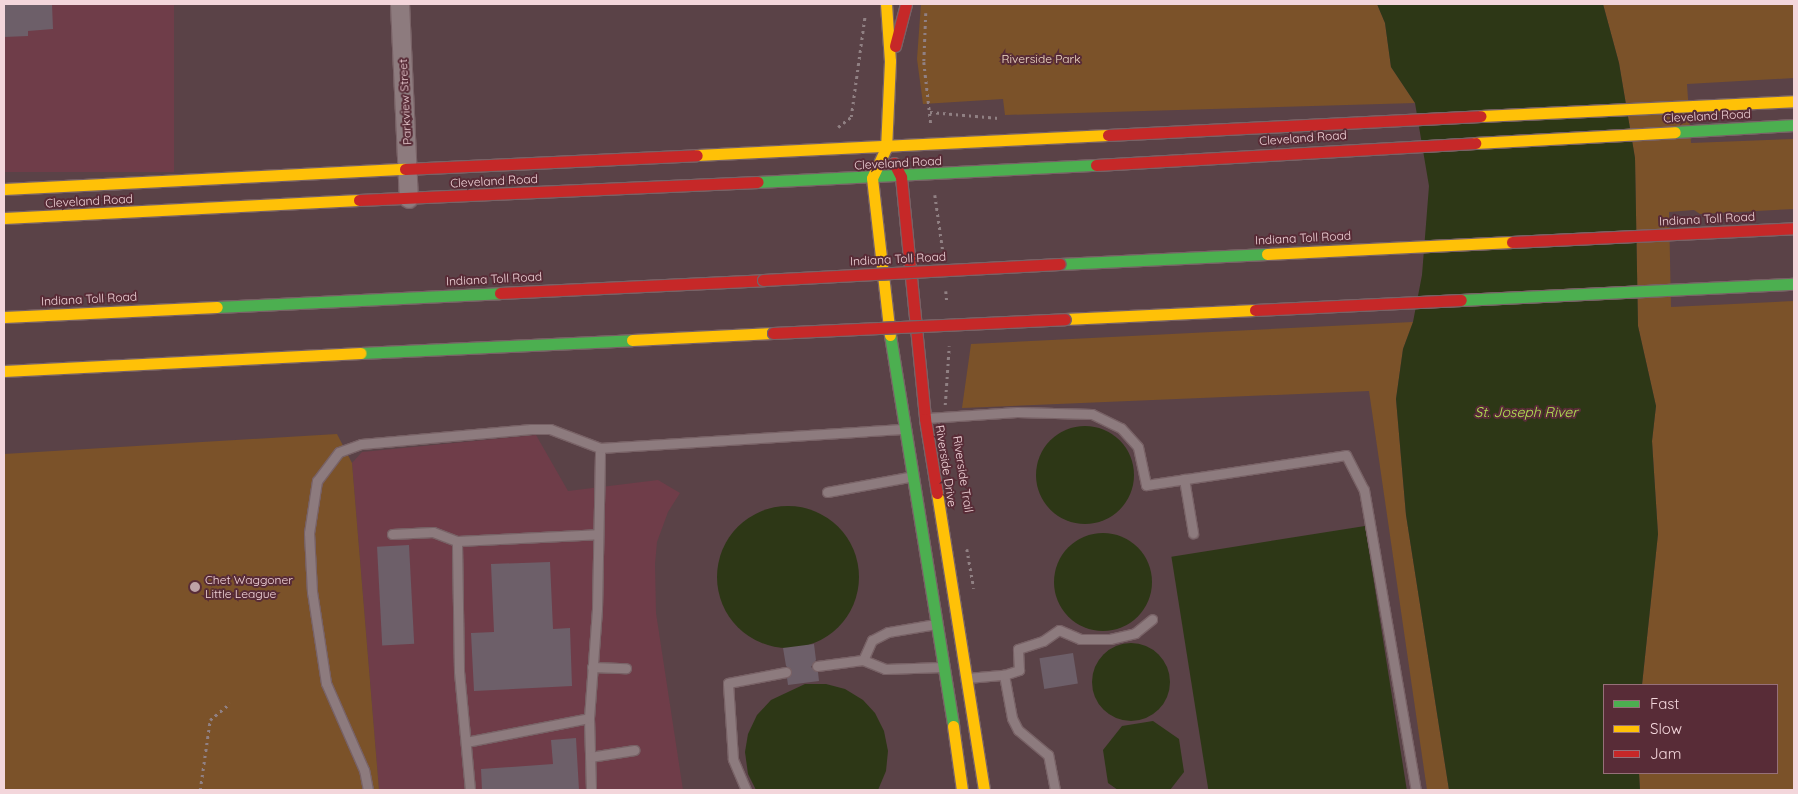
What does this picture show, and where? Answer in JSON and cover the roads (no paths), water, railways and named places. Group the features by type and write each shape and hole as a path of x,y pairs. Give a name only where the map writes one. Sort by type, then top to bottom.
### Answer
{"main road":[{"name":"Riverside Drive","path":"886,4 890,61 886,148 872,178 877,240 903,429 938,624 962,790"},
{"name":"Riverside Drive","path":"890,61 906,4"},
{"name":"Cleveland Road","path":"4,189 886,148 1369,120 1794,101"},
{"name":"Cleveland Road","path":"4,218 901,177 1794,125"},
{"name":"Riverside Drive","path":"886,148 901,177 925,418 984,790"},
{"name":"Indiana Toll Road","path":"4,316 1794,228"},
{"path":"4,371 1794,284"}],"street":[{"name":"Parkview Street","path":"400,4 409,200"}],"lane":[{"path":"368,790 361,762 326,683 312,592 309,533 317,481 339,452 362,444 550,429 600,448 903,429 925,418 1017,412 1092,414 1122,428 1138,447 1146,485 1346,455 1364,490 1416,790"},
{"path":"592,790 589,718 598,534 600,448"},
{"path":"826,492 912,476"},
{"path":"1184,480 1194,532"},
{"path":"392,534 432,532 457,541 598,534"},
{"path":"457,541 459,670 470,790"},
{"path":"817,666 863,660 885,670 944,667 965,679 1004,675 1019,670 1018,649 1043,641 1059,630 1080,639 1110,639 1134,633 1152,618"},
{"path":"863,660 872,640 888,632 957,620"},
{"path":"592,667 626,668"},
{"path":"746,790 734,759 728,683 786,672"},
{"path":"1004,675 1012,718 1018,730 1048,755 1055,790"},
{"path":"466,742 589,718"},
{"path":"590,757 634,750"}],"water":[{"name":"St. Joseph River","path":"1377,4 1603,4 1619,63 1635,158 1638,326 1656,406 1652,441 1658,534 1642,684 1603,684 1603,774 1639,774 1640,790 1449,790 1406,515 1396,399 1403,349 1413,322 1422,275 1429,186 1415,103 1391,67 1385,23"},
{"path":"1085,426 1104,429 1120,440 1131,456 1134,475 1131,494 1120,510 1104,521 1085,524 1066,521 1050,510 1039,494 1036,475 1039,456 1050,440 1066,429"},
{"path":"788,506 815,512 827,518 838,527 847,538 853,550 859,577 853,604 847,616 838,627 827,636 815,642 788,648 761,642 749,636 738,627 729,616 723,604 717,577 723,550 729,538 738,527 749,518 761,512"},
{"path":"1365,526 1407,790 1208,790 1171,557"},
{"path":"1103,533 1122,536 1138,547 1149,563 1152,582 1149,601 1138,617 1122,628 1103,631 1084,628 1068,617 1057,601 1054,582 1057,563 1068,547 1084,536"},
{"path":"1123,643 1139,643 1153,649 1164,660 1170,674 1170,690 1164,704 1153,715 1139,721 1123,721 1109,715 1098,704 1092,690 1092,674 1098,660 1109,649"},
{"path":"805,684 826,684 845,689 863,700 875,713 884,731 888,751 886,771 878,790 756,790 748,774 745,752 748,734 757,715 771,700"},
{"path":"1153,721 1179,739 1184,772 1170,790 1118,790 1108,783 1103,750 1122,726"}],"place":[{"name":"Chet Waggoner Little League","path":"195,587"}],"park label":[{"name":"Riverside Park","path":"1041,59"}]}
